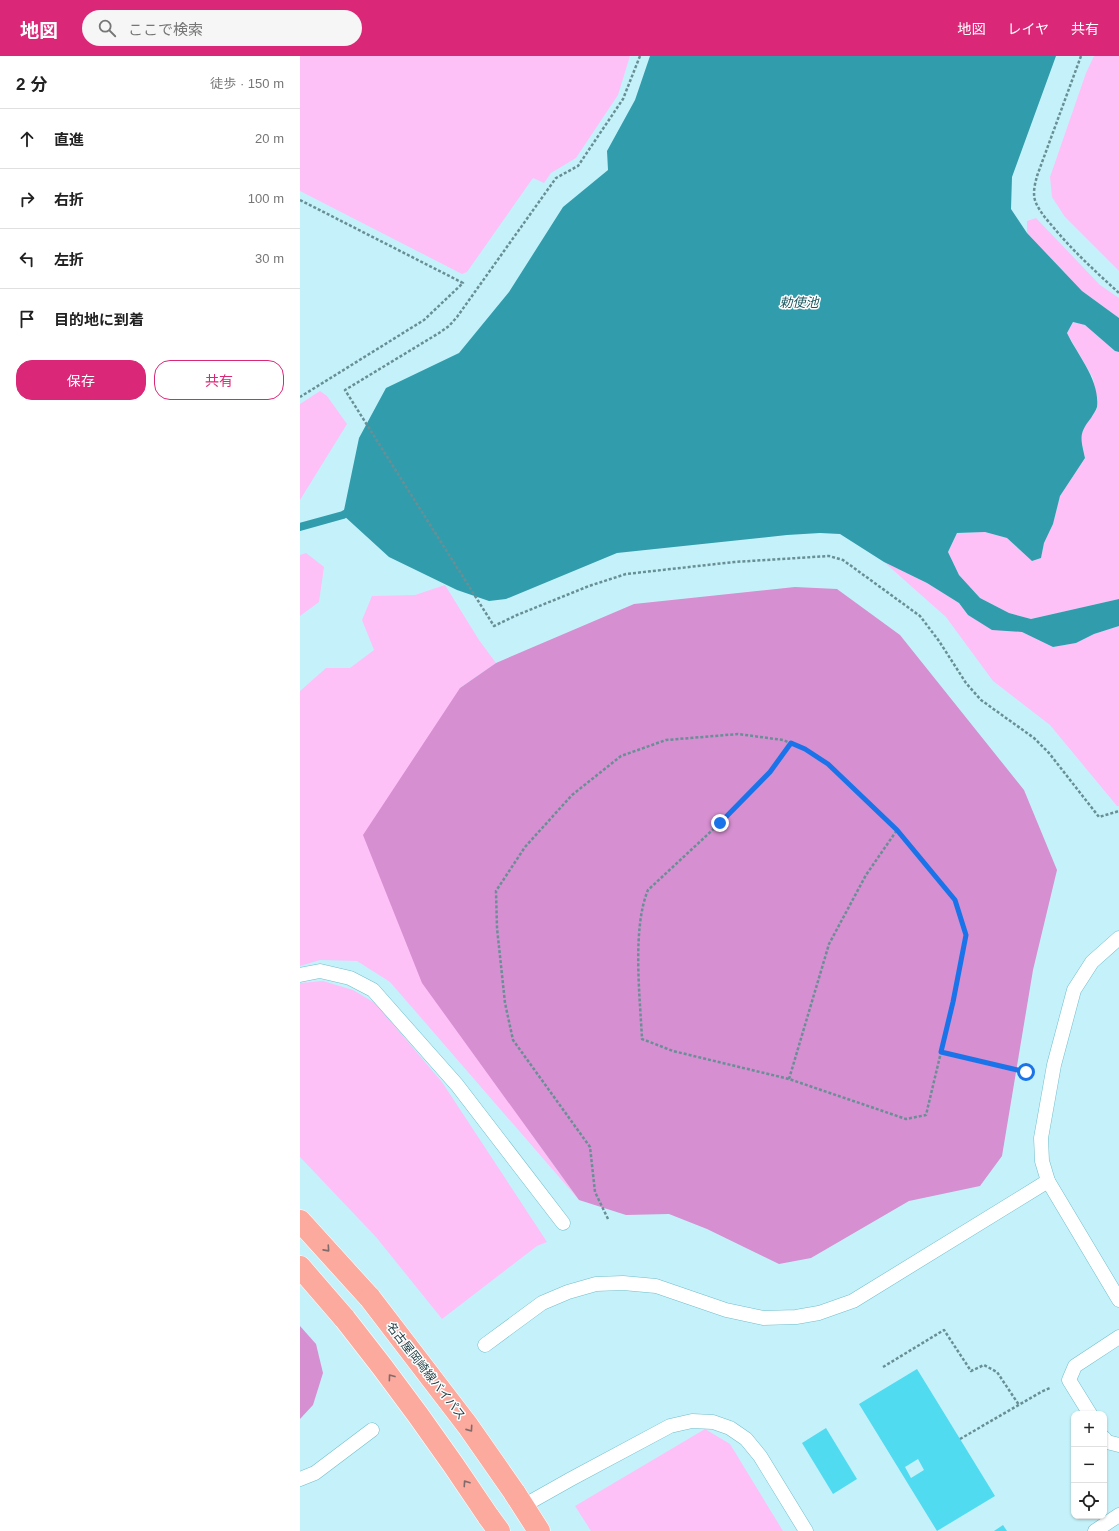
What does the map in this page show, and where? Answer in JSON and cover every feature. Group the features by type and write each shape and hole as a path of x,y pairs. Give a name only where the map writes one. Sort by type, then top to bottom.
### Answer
{"main road":[{"name":"名古屋岡崎線バイパス","path":"300,1221 370,1298 468,1426 519,1499 538,1531"},
{"path":"300,1267 346,1319 386,1370 430,1430 493,1523"}],"lane":[{"path":"1119,938 1092,962 1074,990 1054,1065 1041,1138 1042,1161 1048,1181 1119,1300"},
{"path":"300,975 320,971 350,978 373,990 457,1085 563,1223"},
{"path":"485,1345 542,1303 568,1292 596,1284 623,1283 656,1286 726,1310 763,1318 796,1317 819,1314 853,1302 1048,1181"},
{"path":"1088,1411 1069,1380 1075,1366 1119,1336"},
{"path":"519,1499 571,1479 670,1426 692,1421 713,1422 730,1428 746,1439 760,1456 806,1531"},
{"path":"300,1479 315,1473 372,1430"},
{"path":"1107,1442 1119,1445"},
{"path":"1095,1531 1119,1514"}],"path":[{"path":"640,56 624,98 578,166 556,178 457,317 449,326 345,390 494,626 517,615 589,586 626,574 734,562 829,556 843,560 920,616 939,641 966,683 982,700 1038,741 1099,817 1119,811"},
{"path":"1080,56 1037,176 1034,189 1035,202 1044,216 1066,243 1097,274 1119,292"},
{"path":"300,200 462,283 424,320 300,397"},
{"path":"608,1219 595,1192 590,1147 513,1040 505,1003 497,928 496,891 525,847 572,795 621,756 666,740 738,734 783,740 791,743 805,749 828,764 897,830 955,900 966,935 953,1002 926,1115 906,1119 789,1079 673,1051 642,1039 638,950 642,903 648,890 720,823 770,772 791,743"},
{"path":"789,1079 829,944 866,875 897,830"},
{"path":"941,1052 1026,1072"},
{"path":"883,1367 944,1330 971,1371 984,1365 997,1372 1019,1405"},
{"path":"960,1439 1041,1392 1069,1380"}],"shaded area":[{"path":"300,56 630,56 618,95 576,158 551,173 544,183 533,178 467,272 462,274 300,191"},
{"path":"1094,56 1119,56 1119,271 1065,217 1052,197 1050,177 1086,73"},
{"path":"1036,218 1100,285 1119,298 1119,318 1082,291 1027,233 1027,221"},
{"path":"1073,322 1085,325 1115,351 1119,352 1119,599 1031,619 1009,613 980,598 959,575 948,552 957,533 985,532 1007,538 1032,561 1041,558 1044,543 1053,524 1060,496 1085,458 1082,432 1087,422 1097,409 1093,378 1067,333"},
{"path":"320,391 327,396 347,424 300,500 300,404"},
{"path":"306,553 324,567 319,602 300,616 300,555"},
{"path":"884,562 927,583 959,603 968,615 992,629 1022,632 1053,647 1076,643 1094,634 1119,626 1119,806 1117,806 1050,725 993,681 946,617"},
{"path":"445,585 479,640 496,663 460,688 528,1129 579,1200 390,982 357,961 320,960 300,966 300,691 326,668 350,668 374,650 362,620 372,596 415,595"},
{"path":"795,587 837,589 900,635 1024,790 1057,870 1033,970 1002,1156 980,1186 909,1201 811,1258 779,1264 707,1229 669,1214 626,1215 579,1200 422,983 363,835 460,688 496,663 634,604"},
{"path":"323,981 353,990 375,1003 442,1082 547,1242 537,1246 442,1319 376,1237 300,1157 300,983"},
{"path":"300,1326 316,1344 323,1373 313,1405 300,1419"},
{"path":"705,1429 730,1444 783,1531 591,1531 575,1506"}],"water":[{"name":"勅使池","path":"650,56 1056,56 1012,177 1011,209 1027,233 1082,291 1119,318 1119,352 1115,351 1085,325 1073,322 1067,333 1092,378 1097,397 1097,407 1082,433 1085,458 1060,496 1053,524 1044,543 1041,558 1032,561 1007,538 985,532 957,533 948,552 959,575 980,598 1009,613 1031,619 1119,599 1119,626 1094,634 1076,643 1053,647 1022,632 992,630 968,615 959,603 927,583 884,562 840,534 820,533 787,535 617,553 506,599 489,601 457,590 389,557 343,515 359,438 386,388 459,353 509,292 563,207 608,170 607,151 635,100"}],"building":[{"path":"917,1369 995,1496 937,1531 859,1404","holes":["918,1459 924,1470 911,1478 905,1467"]},
{"path":"826,1428 857,1479 833,1494 802,1443"},
{"path":"1003,1525 1007,1531 994,1531"}],"waterway":[{"path":"300,527 343,515 352,510"}],"route":[{"path":"720,823 770,772 791,743 805,749 828,764 897,830 955,900 966,935 953,1002 941,1052 1026,1072"}]}
